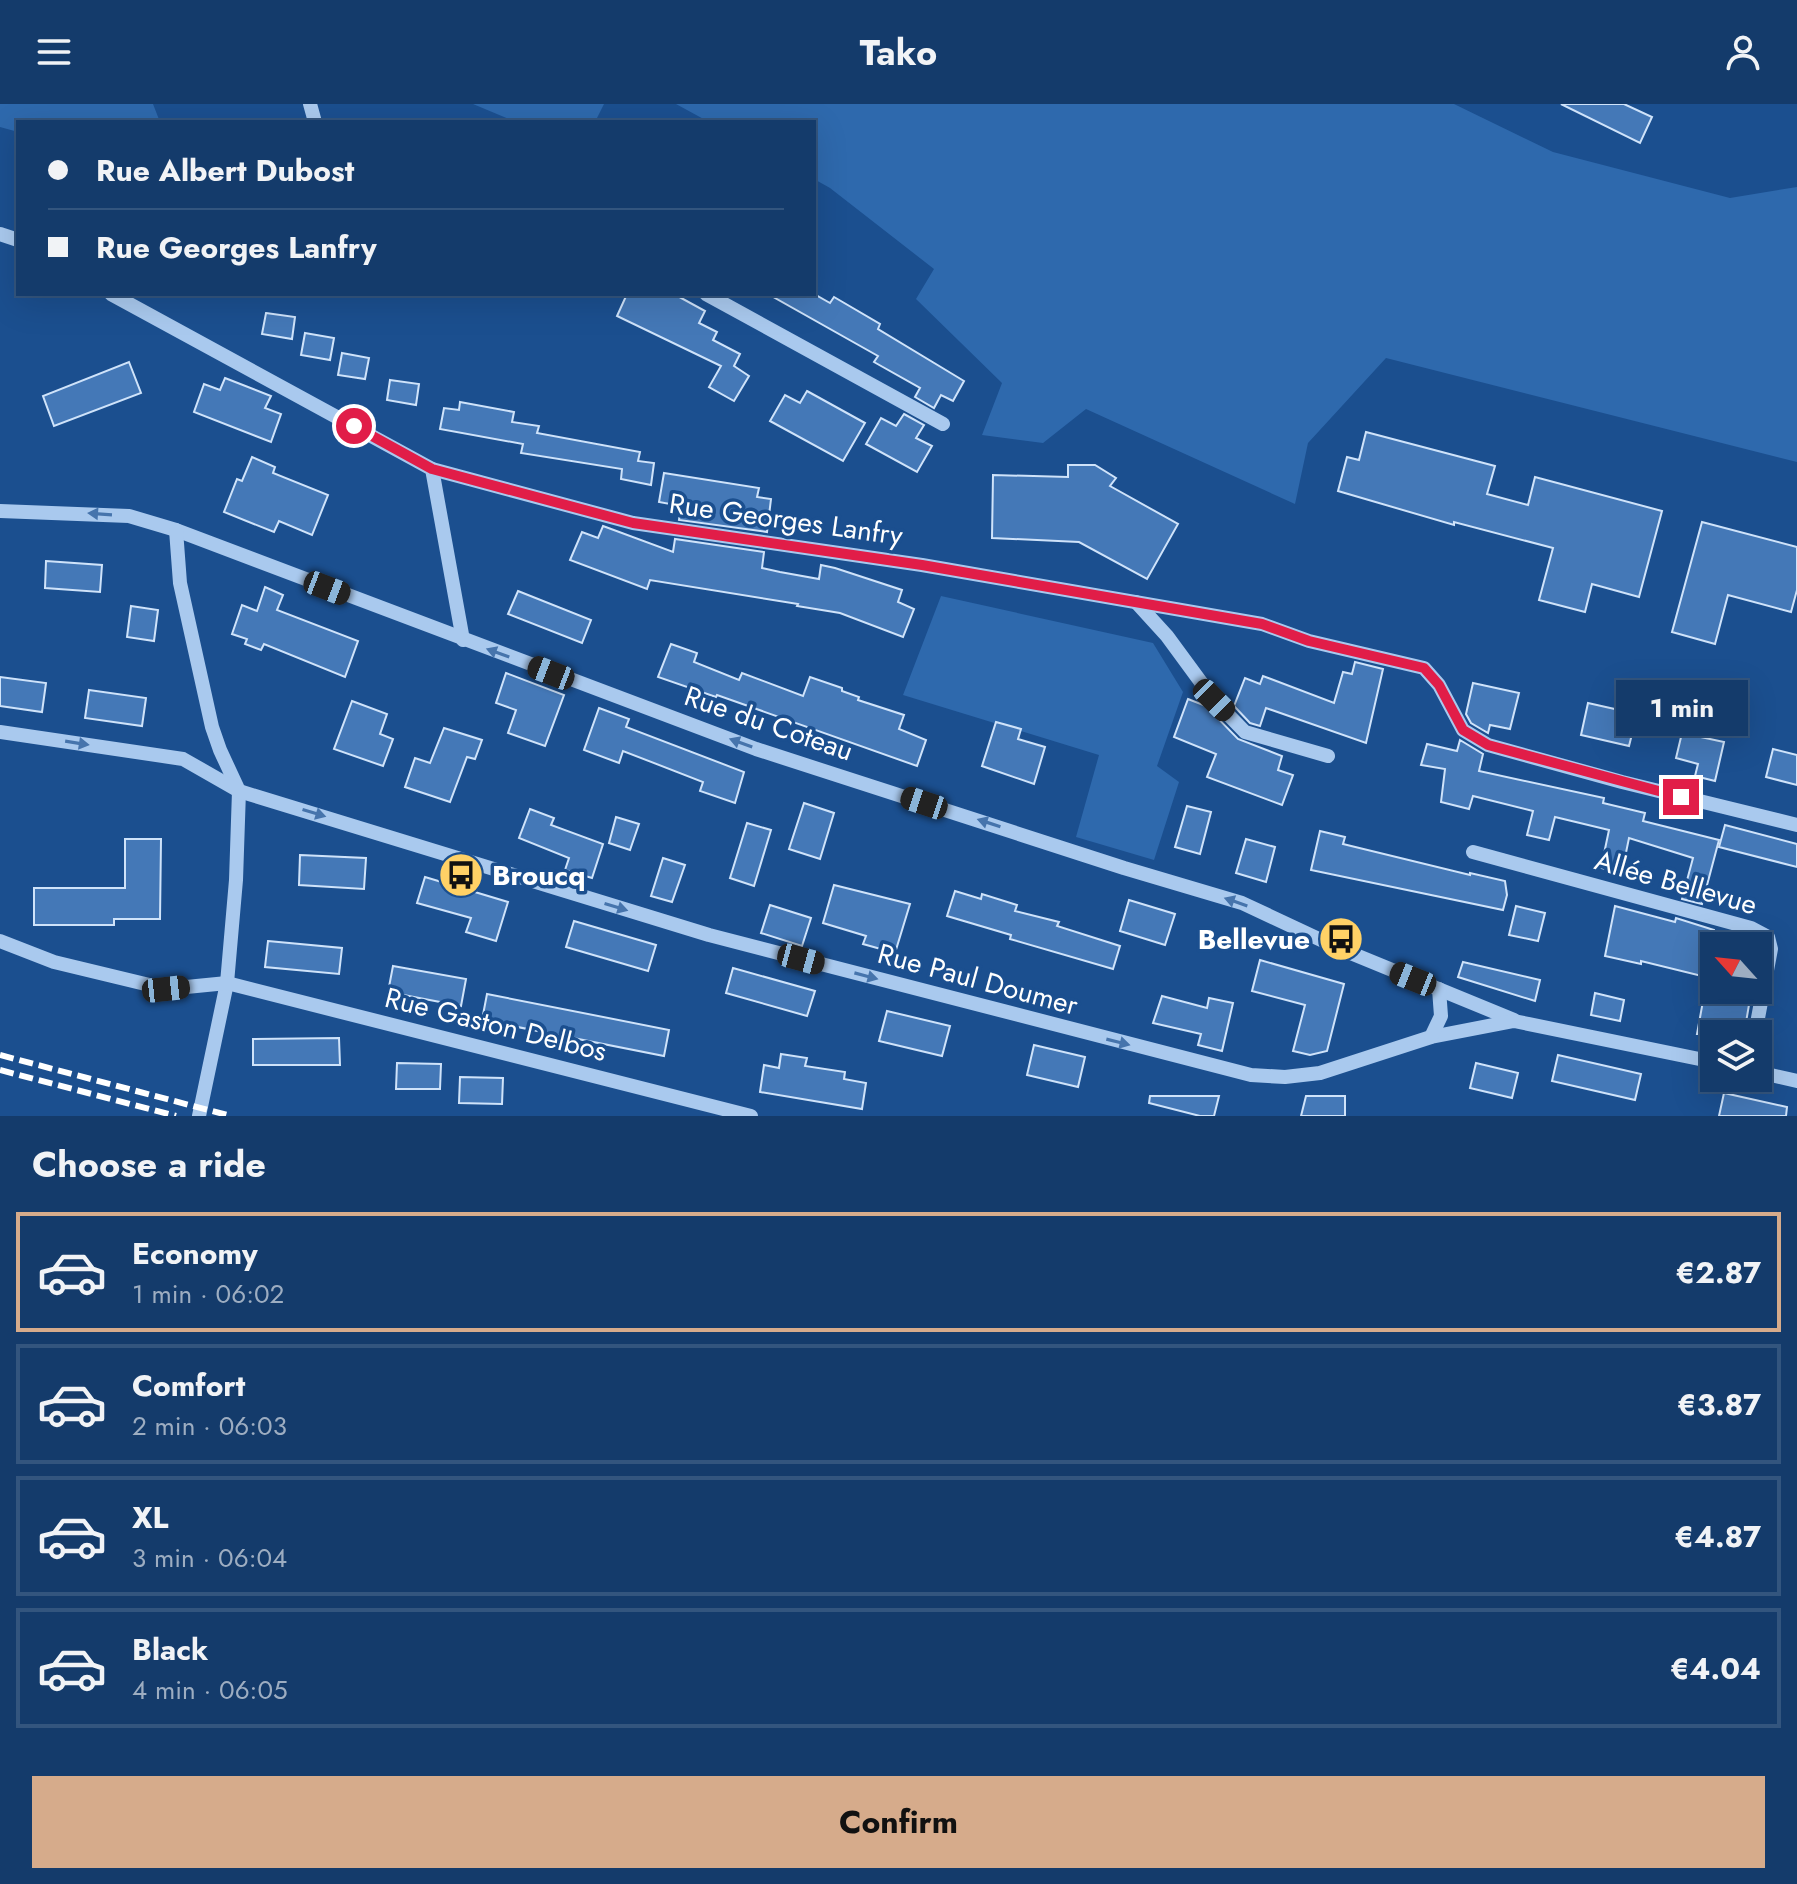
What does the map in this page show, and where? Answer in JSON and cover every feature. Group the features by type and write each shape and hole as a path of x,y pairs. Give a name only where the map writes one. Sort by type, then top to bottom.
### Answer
{"street":[{"name":"Rue Georges Lanfry","path":"115,296 432,469 633,523 922,565 1262,624 1309,641 1424,668 1439,685 1463,730 1488,745 1797,825"},
{"path":"710,296 943,424"},
{"path":"432,469 463,640"},
{"name":"Rue du Coteau","path":"0,511 129,516 176,530 756,749 1242,903 1336,947 1514,1021"},
{"path":"176,530 180,583 199,675 220,750 239,791 236,880 227,983 199,1116"},
{"path":"1136,602 1167,636 1214,700 1245,732 1328,756"},
{"name":"Rue Paul Doumer","path":"0,732 183,759 239,791 709,935 1251,1075 1285,1077 1320,1073 1431,1037 1514,1021 1700,1059"},
{"name":"Allée Bellevue","path":"1473,852 1751,928 1768,937 1771,949 1758,1020"},
{"name":"Rue Gaston Delbos","path":"0,941 54,962 166,989 227,983 751,1116"},
{"path":"1431,1037 1441,1016 1439,989"},
{"path":"1772,1075 1797,1081"}],"shaded area":[{"path":"0,104 153,104 159,120 16,120 16,131 0,127"},
{"path":"473,104 604,104 596,120 511,120"},
{"path":"676,104 1454,104 1553,152 1730,198 1797,187 1797,462 1386,358 1308,443 1295,504 1086,409 1043,443 982,435 1002,383 916,299 934,269 816,180 816,120 705,120"},
{"path":"941,596 1153,643 1183,692 1157,766 1179,782 1154,860 1076,837 1099,755 903,695"}],"building":[{"path":"1561,104 1624,104 1652,117 1640,143"},
{"path":"816,295 830,303 834,297 880,324 878,329 964,381 953,401 941,395 934,408 915,397 920,388 874,362 878,356 772,296"},
{"path":"626,296 678,296 705,311 699,323 717,332 713,340 740,354 734,366 749,376 734,401 709,387 721,366 617,316"},
{"path":"266,313 295,317 292,339 262,334"},
{"path":"305,333 334,338 330,360 301,355"},
{"path":"342,353 369,358 365,379 338,375"},
{"path":"129,362 141,393 54,426 43,396"},
{"path":"225,378 271,396 265,408 281,414 271,442 194,412 204,384 220,390"},
{"path":"390,380 419,384 416,405 387,400"},
{"path":"807,391 865,423 843,461 770,421 785,395 800,403"},
{"path":"460,402 514,412 512,422 539,426 537,433 640,452 638,461 654,463 651,485 621,479 622,469 521,453 523,444 440,429 444,408 459,410"},
{"path":"904,414 924,425 916,438 932,446 917,472 866,444 881,418 896,426"},
{"path":"1366,432 1495,466 1487,494 1528,505 1535,477 1662,511 1639,597 1592,584 1585,612 1539,600 1553,548 1454,522 1454,525 1338,491 1347,457 1359,460"},
{"path":"252,457 275,467 273,473 328,495 312,535 279,521 274,532 224,512 237,479 242,481"},
{"path":"1068,465 1095,465 1116,478 1110,486 1178,524 1147,579 1079,542 992,538 993,475 1068,477"},
{"path":"664,473 759,488 757,497 771,499 767,532 679,520 681,506 659,502"},
{"path":"1702,522 1797,547 1797,590 1791,612 1728,595 1715,644 1672,632"},
{"path":"603,526 673,552 675,539 764,552 762,568 780,572 819,579 821,565 835,568 902,590 898,602 914,609 903,637 840,613 798,604 650,580 647,589 570,560 582,532 598,538"},
{"path":"46,561 102,565 100,592 45,588"},
{"path":"265,587 283,595 277,610 358,641 345,677 264,644 261,650 245,644 247,639 232,634 242,605 257,611"},
{"path":"518,591 591,620 582,643 508,614"},
{"path":"131,606 158,610 154,641 127,637"},
{"path":"671,644 697,653 694,662 739,680 742,673 803,696 810,677 842,688 842,691 859,697 858,700 904,715 899,729 926,740 917,766 658,677"},
{"path":"1355,662 1383,669 1366,743 1266,708 1260,726 1250,723 1234,706 1245,678 1260,684 1263,676 1334,703 1343,672 1352,674"},
{"path":"506,673 564,695 545,746 508,733 516,710 496,703"},
{"path":"0,677 46,683 42,712 0,706"},
{"path":"1473,683 1519,693 1510,729 1490,725 1488,733 1471,723 1466,714"},
{"path":"89,690 146,698 142,726 85,718"},
{"path":"1188,699 1206,706 1238,739 1282,756 1278,770 1293,775 1282,805 1207,777 1216,754 1174,737"},
{"path":"352,701 387,714 380,734 393,739 383,766 334,749"},
{"path":"1588,703 1637,714 1629,746 1581,735"},
{"path":"599,708 629,719 626,727 744,772 735,803 700,791 703,782 623,751 619,763 584,750"},
{"path":"996,722 1021,729 1018,739 1045,747 1034,784 982,766"},
{"path":"444,728 482,740 475,759 467,757 450,802 405,787 415,758 430,763"},
{"path":"1682,733 1724,742 1715,781 1695,776 1698,764 1676,758"},
{"path":"1460,740 1483,754 1479,771 1604,798 1603,803 1645,813 1643,821 1719,840 1702,904 1682,899 1693,858 1629,838 1622,872 1601,868 1609,830 1555,817 1549,840 1527,835 1533,811 1473,796 1469,809 1441,802 1445,769 1421,765 1427,744 1457,751"},
{"path":"1773,749 1797,755 1797,785 1766,777"},
{"path":"804,803 834,813 820,859 789,849"},
{"path":"1187,806 1211,812 1200,854 1175,847"},
{"path":"530,809 554,818 551,825 603,844 592,878 565,870 569,858 519,838"},
{"path":"616,817 639,824 630,850 609,843"},
{"path":"747,823 771,830 754,886 730,878"},
{"path":"1725,825 1797,844 1797,867 1719,847"},
{"path":"1320,831 1345,837 1343,844 1505,881 1507,895 1503,910 1311,870"},
{"path":"125,839 161,839 160,919 114,919 114,925 34,925 34,888 125,888"},
{"path":"1246,839 1275,847 1266,882 1236,873"},
{"path":"300,855 366,858 364,889 299,885"},
{"path":"663,858 685,865 672,902 651,896"},
{"path":"425,877 508,902 496,941 466,932 471,918 417,903"},
{"path":"834,885 910,904 895,953 863,944 866,936 823,923"},
{"path":"955,891 981,899 982,894 1017,905 1015,911 1059,922 1057,926 1120,946 1113,969 1010,939 1011,935 947,916"},
{"path":"1129,900 1175,914 1165,945 1120,931"},
{"path":"770,905 811,918 802,946 761,933"},
{"path":"1516,906 1545,913 1538,941 1509,935"},
{"path":"1615,906 1675,922 1676,918 1714,930 1700,932 1700,976 1605,956"},
{"path":"574,921 656,945 648,971 566,947"},
{"path":"268,941 342,948 339,974 265,967"},
{"path":"1260,960 1344,984 1327,1051 1310,1055 1293,1051 1305,1005 1252,991"},
{"path":"1463,962 1540,980 1535,1001 1458,977"},
{"path":"393,966 466,979 461,1006 388,992"},
{"path":"733,968 815,991 807,1016 726,993"},
{"path":"1595,993 1624,1000 1620,1021 1591,1015"},
{"path":"487,994 669,1030 664,1056 482,1020"},
{"path":"1162,996 1207,1008 1209,998 1233,1003 1222,1051 1198,1045 1201,1034 1153,1023"},
{"path":"1702,1004 1749,1004 1746,1020 1700,1020 1700,1034 1697,1034"},
{"path":"887,1011 950,1026 942,1056 879,1041"},
{"path":"339,1038 340,1065 253,1065 253,1039"},
{"path":"1034,1045 1085,1057 1078,1087 1027,1075"},
{"path":"781,1054 807,1058 805,1066 845,1072 844,1079 866,1083 862,1109 760,1092 764,1065 779,1068"},
{"path":"1558,1055 1641,1074 1635,1100 1552,1081"},
{"path":"397,1063 441,1064 440,1089 396,1089"},
{"path":"1476,1063 1518,1073 1512,1098 1470,1088"},
{"path":"460,1077 503,1078 502,1104 459,1103"},
{"path":"1724,1093 1787,1107 1786,1116 1719,1116"},
{"path":"1150,1096 1219,1096 1214,1116 1200,1116 1149,1103"},
{"path":"1306,1096 1345,1096 1345,1116 1301,1116"}],"railway":[{"path":"0,1055 231,1116"},
{"path":"0,1070 176,1116"}],"place":[{"name":"Broucq","path":"461,875"},
{"name":"Bellevue","path":"1341,939"}],"route":[{"path":"354,426 432,469 633,523 922,565 1262,624 1309,641 1424,668 1439,685 1463,730 1488,745 1681,797"}]}
